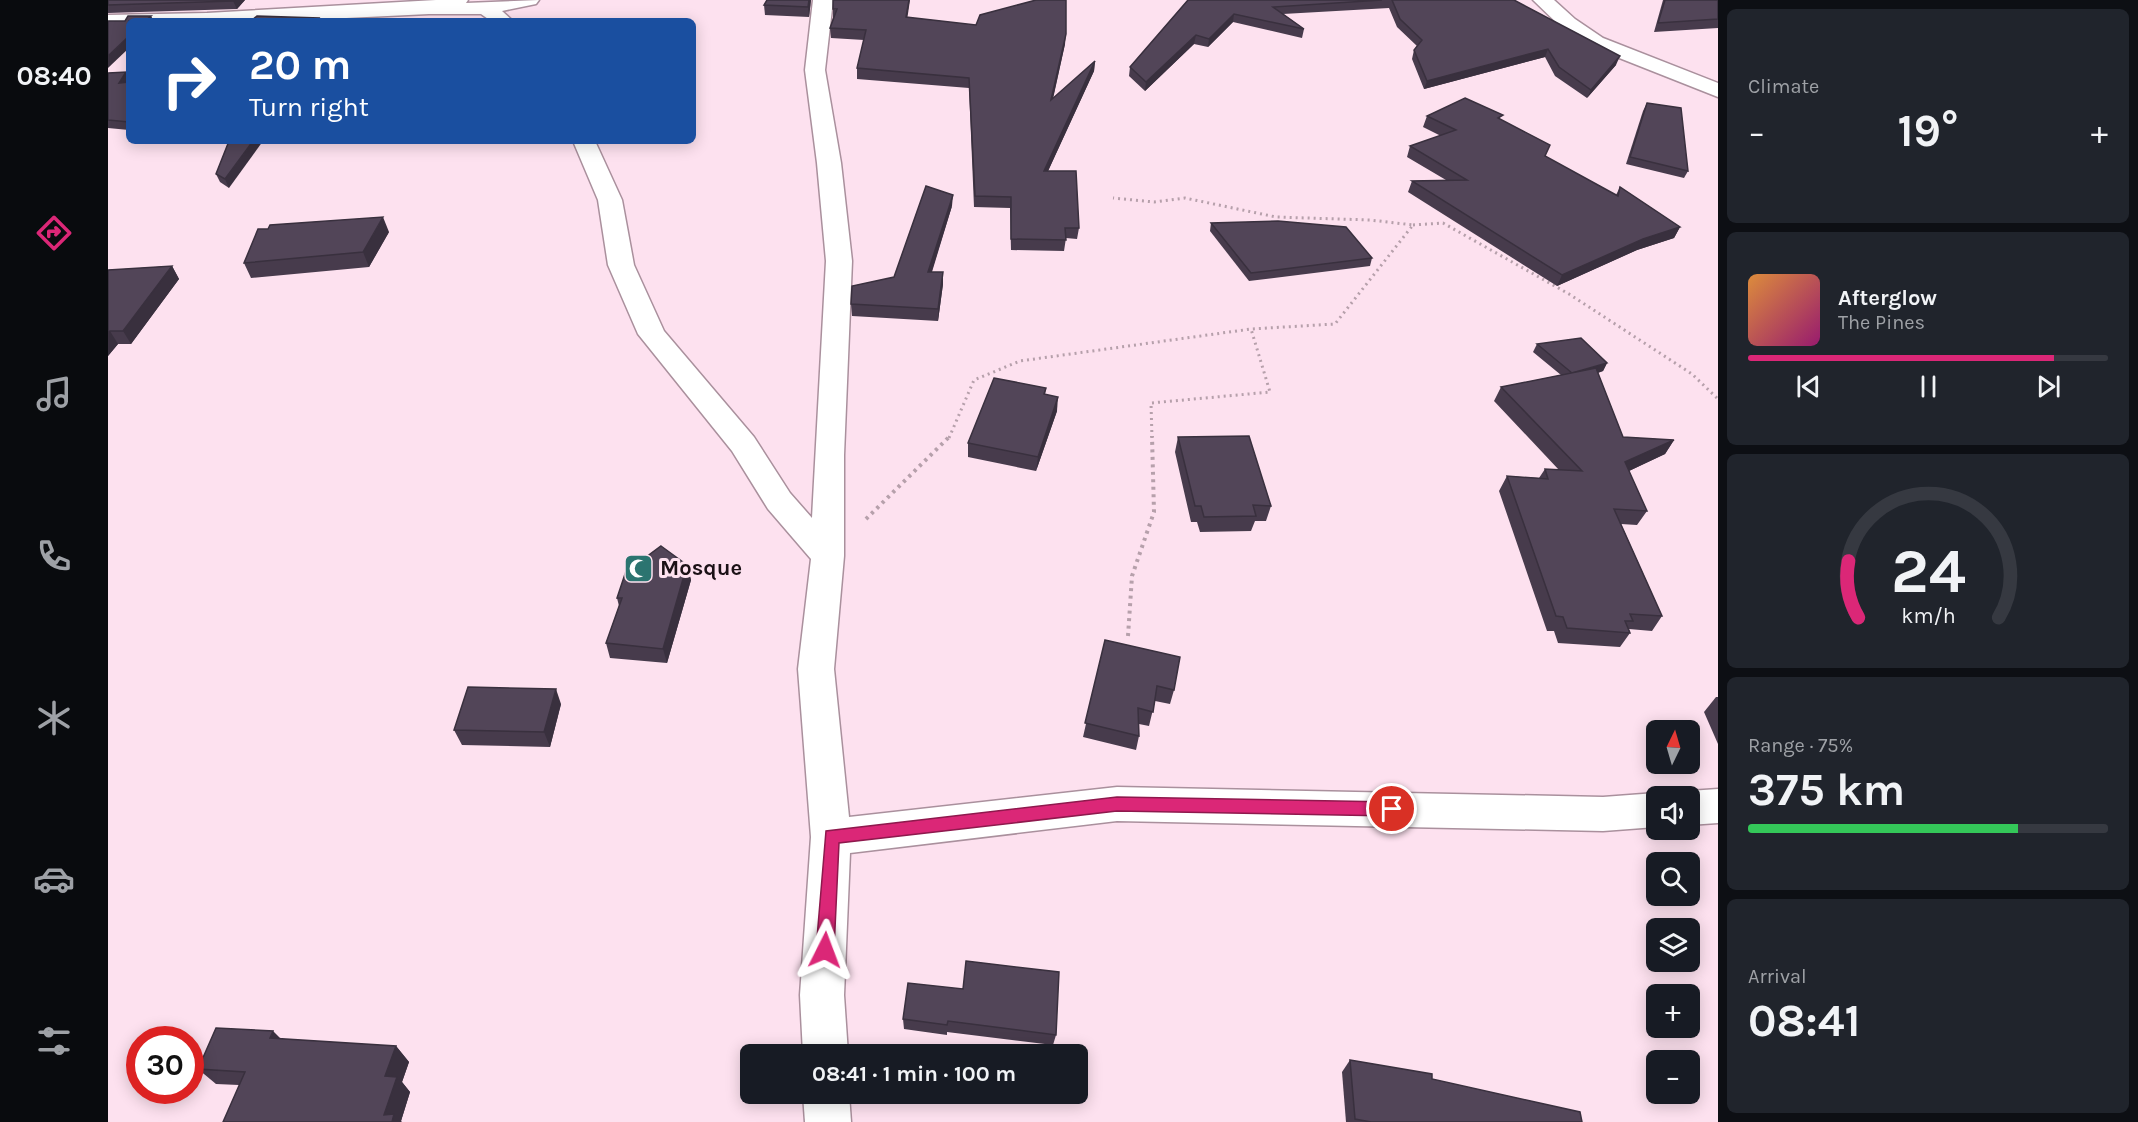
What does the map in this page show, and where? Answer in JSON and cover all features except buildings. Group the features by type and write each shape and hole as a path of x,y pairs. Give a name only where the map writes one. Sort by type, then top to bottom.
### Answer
{"street":[{"path":"224,18 428,8 458,0"},
{"path":"324,12 486,8 529,0"},
{"path":"823,0 815,70 829,164 839,261 829,455 828,556 816,669 831,837 822,995 824,1044"},
{"path":"1543,0 1568,23 1596,42 1718,91"},
{"path":"486,8 499,18"},
{"path":"108,21 126,21"},
{"path":"585,144 610,200 621,265 652,334 743,444 779,501 828,556"},
{"path":"831,837 1117,804 1603,814 1646,811"},
{"path":"1700,807 1718,806"},
{"path":"827,1104 828,1122"}],"path":[{"path":"1113,198 1154,202 1185,198 1209,205 1233,207 1276,217 1370,220 1413,225 1443,223 1569,294 1683,368 1718,399"},
{"path":"863,522 948,440 974,380 1020,361 1251,329 1335,324 1413,225"},
{"path":"1128,636 1132,576 1154,512 1151,402 1270,392 1251,329"}],"place":[{"name":"Mosque","path":"639,568"}],"route":[{"path":"825,950 831,837 1117,804 1392,809"}]}
